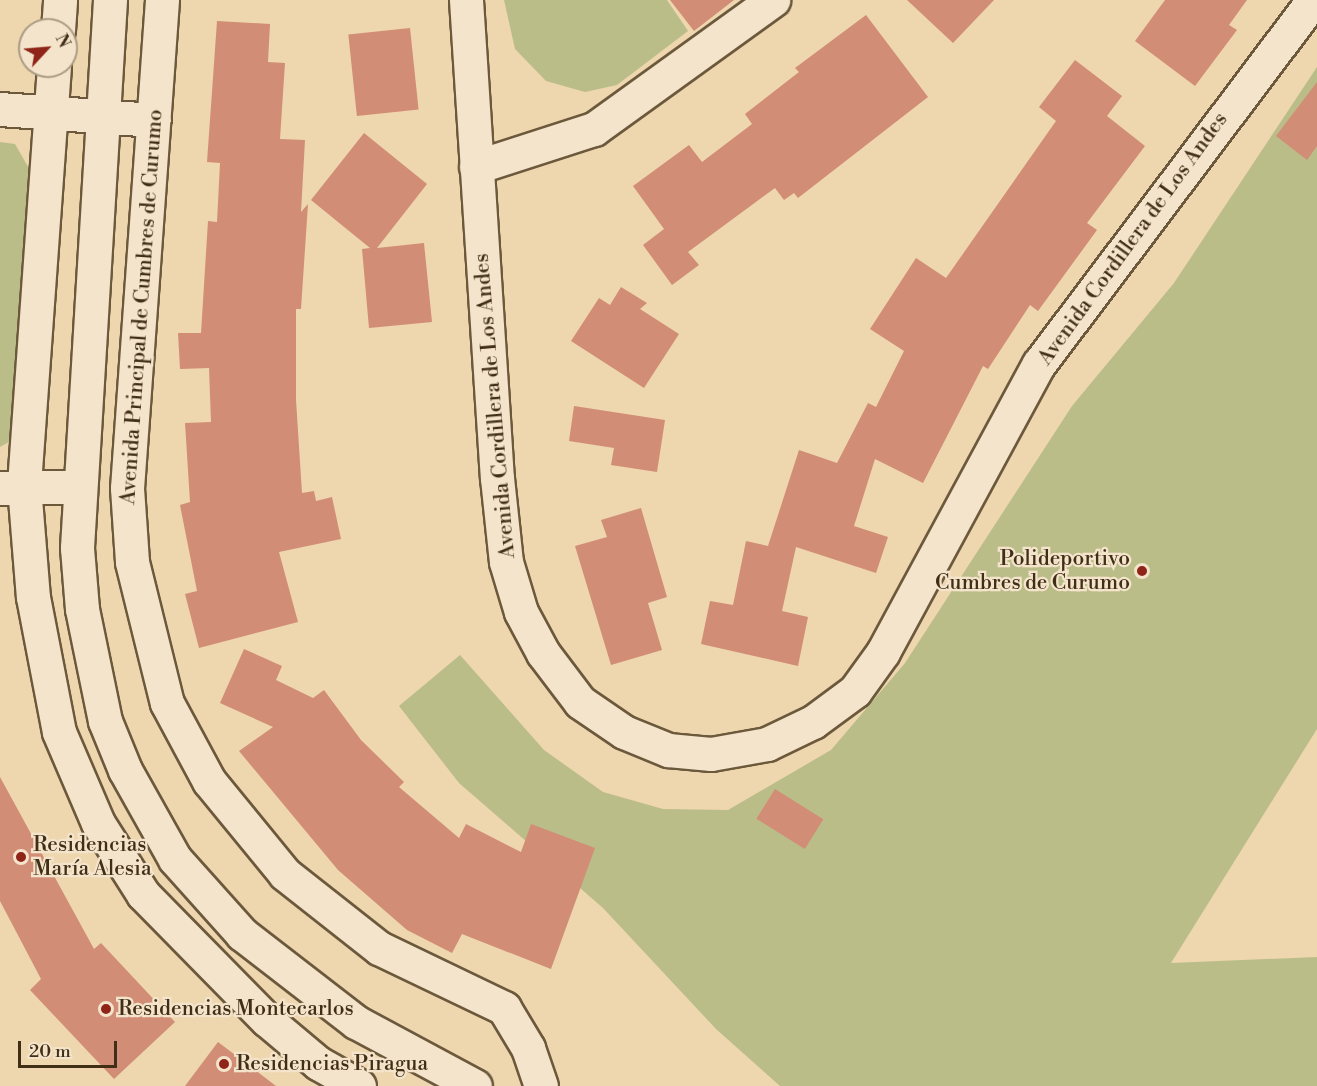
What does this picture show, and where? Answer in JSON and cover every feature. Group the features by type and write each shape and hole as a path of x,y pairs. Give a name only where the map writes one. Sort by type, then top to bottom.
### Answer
{"street":[{"path":"59,18 60,0"},
{"path":"110,0 79,487 82,609 105,721 124,770 175,859 207,898 281,968 356,1022 475,1086"},
{"name":"Avenida Principal de Cumbres de Curumo","path":"162,0 127,488 132,562 167,703 209,781 285,874 379,948 504,1008 528,1048 541,1086"},
{"name":"Avenida Cordillera de Los Andes","path":"466,0 496,478 506,562 521,612 543,653 580,702 624,732 668,750 711,754 767,744 813,722 855,691 883,652 1039,364 1313,0"},
{"path":"476,166 594,129 773,0"},
{"path":"53,78 12,487 59,732 119,860 210,967 318,1063 359,1086"},
{"path":"0,109 154,120"},
{"path":"12,487 79,487"}],"green space":[{"path":"504,0 667,0 688,31 617,85 585,92 546,81 515,49"},
{"name":"Polideportivo Cumbres de Curumo","path":"1317,67 1317,729 1171,963 1317,957 1317,1086 780,1086 716,1029 603,908 459,783 399,706 460,655 544,750 603,792 663,809 728,810 831,750 905,663 1072,406 1174,283"},
{"path":"0,142 15,144 31,172 16,438 0,447"}],"building":[{"path":"670,0 734,0 694,31"},
{"path":"907,0 994,0 953,43"},
{"path":"1165,0 1247,0 1229,25 1237,30 1195,86 1135,41"},
{"path":"866,15 928,97 798,198 794,193 784,200 775,188 688,252 699,265 672,285 643,245 664,229 633,186 689,145 702,162 752,124 745,114 799,72 795,68"},
{"path":"217,21 270,24 268,62 285,63 280,139 305,140 301,212 308,204 301,309 296,309 296,400 302,493 314,491 316,501 332,497 341,539 279,552 298,622 199,648 185,594 197,591 180,505 190,502 185,423 211,422 209,368 180,369 178,333 201,333 208,221 217,222 220,163 207,162"},
{"path":"410,28 419,110 357,116 348,34"},
{"path":"1075,60 1122,96 1107,116 1145,146 1087,223 1097,230 1038,311 1030,305 988,369 983,366 923,483 875,459 854,526 888,537 876,573 796,547 782,611 808,617 798,666 701,644 710,601 733,605 746,541 768,546 799,450 837,463 868,403 876,407 904,351 870,329 916,258 946,278 1056,121 1039,107"},
{"path":"1317,82 1317,146 1307,160 1276,136"},
{"path":"364,133 427,184 377,248 424,243 432,322 369,328 362,249 370,248 311,200"},
{"path":"621,287 647,303 640,309 679,334 644,388 571,341 599,298 610,305"},
{"path":"574,406 665,420 657,472 611,465 614,448 569,441"},
{"path":"641,508 667,597 648,603 662,650 611,665 575,546 607,537 601,520"},
{"path":"244,649 282,666 276,680 313,698 324,690 361,740 404,782 399,787 459,838 466,824 521,852 531,824 595,848 551,969 462,934 452,953 407,930 338,870 239,751 273,727 220,703"},
{"path":"0,777 94,949 101,943 175,1022 114,1079 30,990 41,979 0,901"},
{"path":"775,789 823,819 805,849 756,819"},
{"name":"Residencias Piragua","path":"218,1042 276,1086 185,1086"}],"place":[{"name":"Polideportivo Cumbres de Curumo","path":"1142,571"},
{"name":"Residencias María Alesia","path":"21,857"},
{"name":"Residencias Montecarlos","path":"106,1009"},
{"name":"Residencias Piragua","path":"224,1064"}]}
